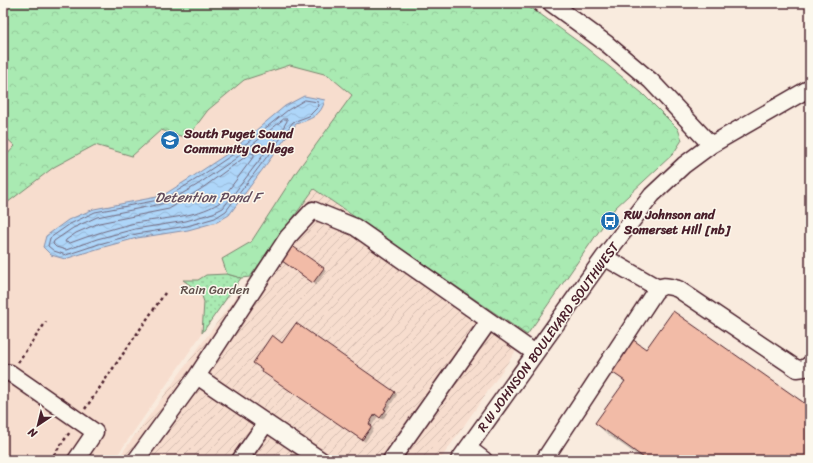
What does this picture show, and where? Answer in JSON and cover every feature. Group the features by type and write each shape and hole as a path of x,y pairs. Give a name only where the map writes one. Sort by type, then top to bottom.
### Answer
{"street":[{"path":"547,9 607,44 650,81 711,145"},
{"name":"R W JOHNSON BOULEVARD SOUTHWEST","path":"464,454 604,257 652,195 684,165 711,145 810,88"},
{"path":"136,460 197,376 288,237 313,210 355,227 535,353"},
{"path":"604,257 658,288"},
{"path":"544,460 658,288 663,285 678,289 796,369 805,368 810,364"},
{"path":"391,460 489,321"},
{"path":"9,369 10,373 95,432 76,460"},
{"path":"197,376 321,460"},
{"path":"240,460 266,423"},
{"path":"464,454 484,460"}],"path":[{"path":"525,3 547,9"},
{"path":"83,413 165,292"},
{"path":"9,369 46,322"},
{"path":"50,460 73,428"}],"shaded area":[{"name":"South Puget Sound Community College","path":"3,3 432,3 114,460 3,460"},
{"path":"314,189 527,335 440,460 117,460"}],"green space":[{"path":"3,3 525,3 584,46 642,93 678,129 682,140 673,154 615,208 527,335 314,189 250,277 241,278 227,274 222,259 251,242 297,171 352,95 328,75 290,65 244,80 208,110 187,138 161,130 132,156 95,145 54,167 3,206 3,159 15,146 3,135"},
{"name":"Rain Garden","path":"227,274 241,278 202,333 204,302 201,293 183,280 198,280 206,275"}],"water":[{"name":"Detention Pond F","path":"304,96 325,100 321,110 315,116 296,124 229,215 217,222 188,230 137,238 65,259 51,255 43,247 46,236 68,220 94,209 162,196 230,152 285,106"}],"building":[{"path":"288,243 324,268 313,283 278,258"},
{"path":"673,311 810,407 810,460 666,460 663,458 662,460 647,460 595,423 625,381 610,371 632,339 646,349"},
{"path":"296,323 395,392 380,418 375,414 369,424 372,426 362,440 261,371 262,369 253,363 272,335 282,343"}],"place":[{"name":"South Puget Sound Community College","path":"170,140"},
{"name":"RW Johnson and Somerset Hill [nb]","path":"610,221"}]}
